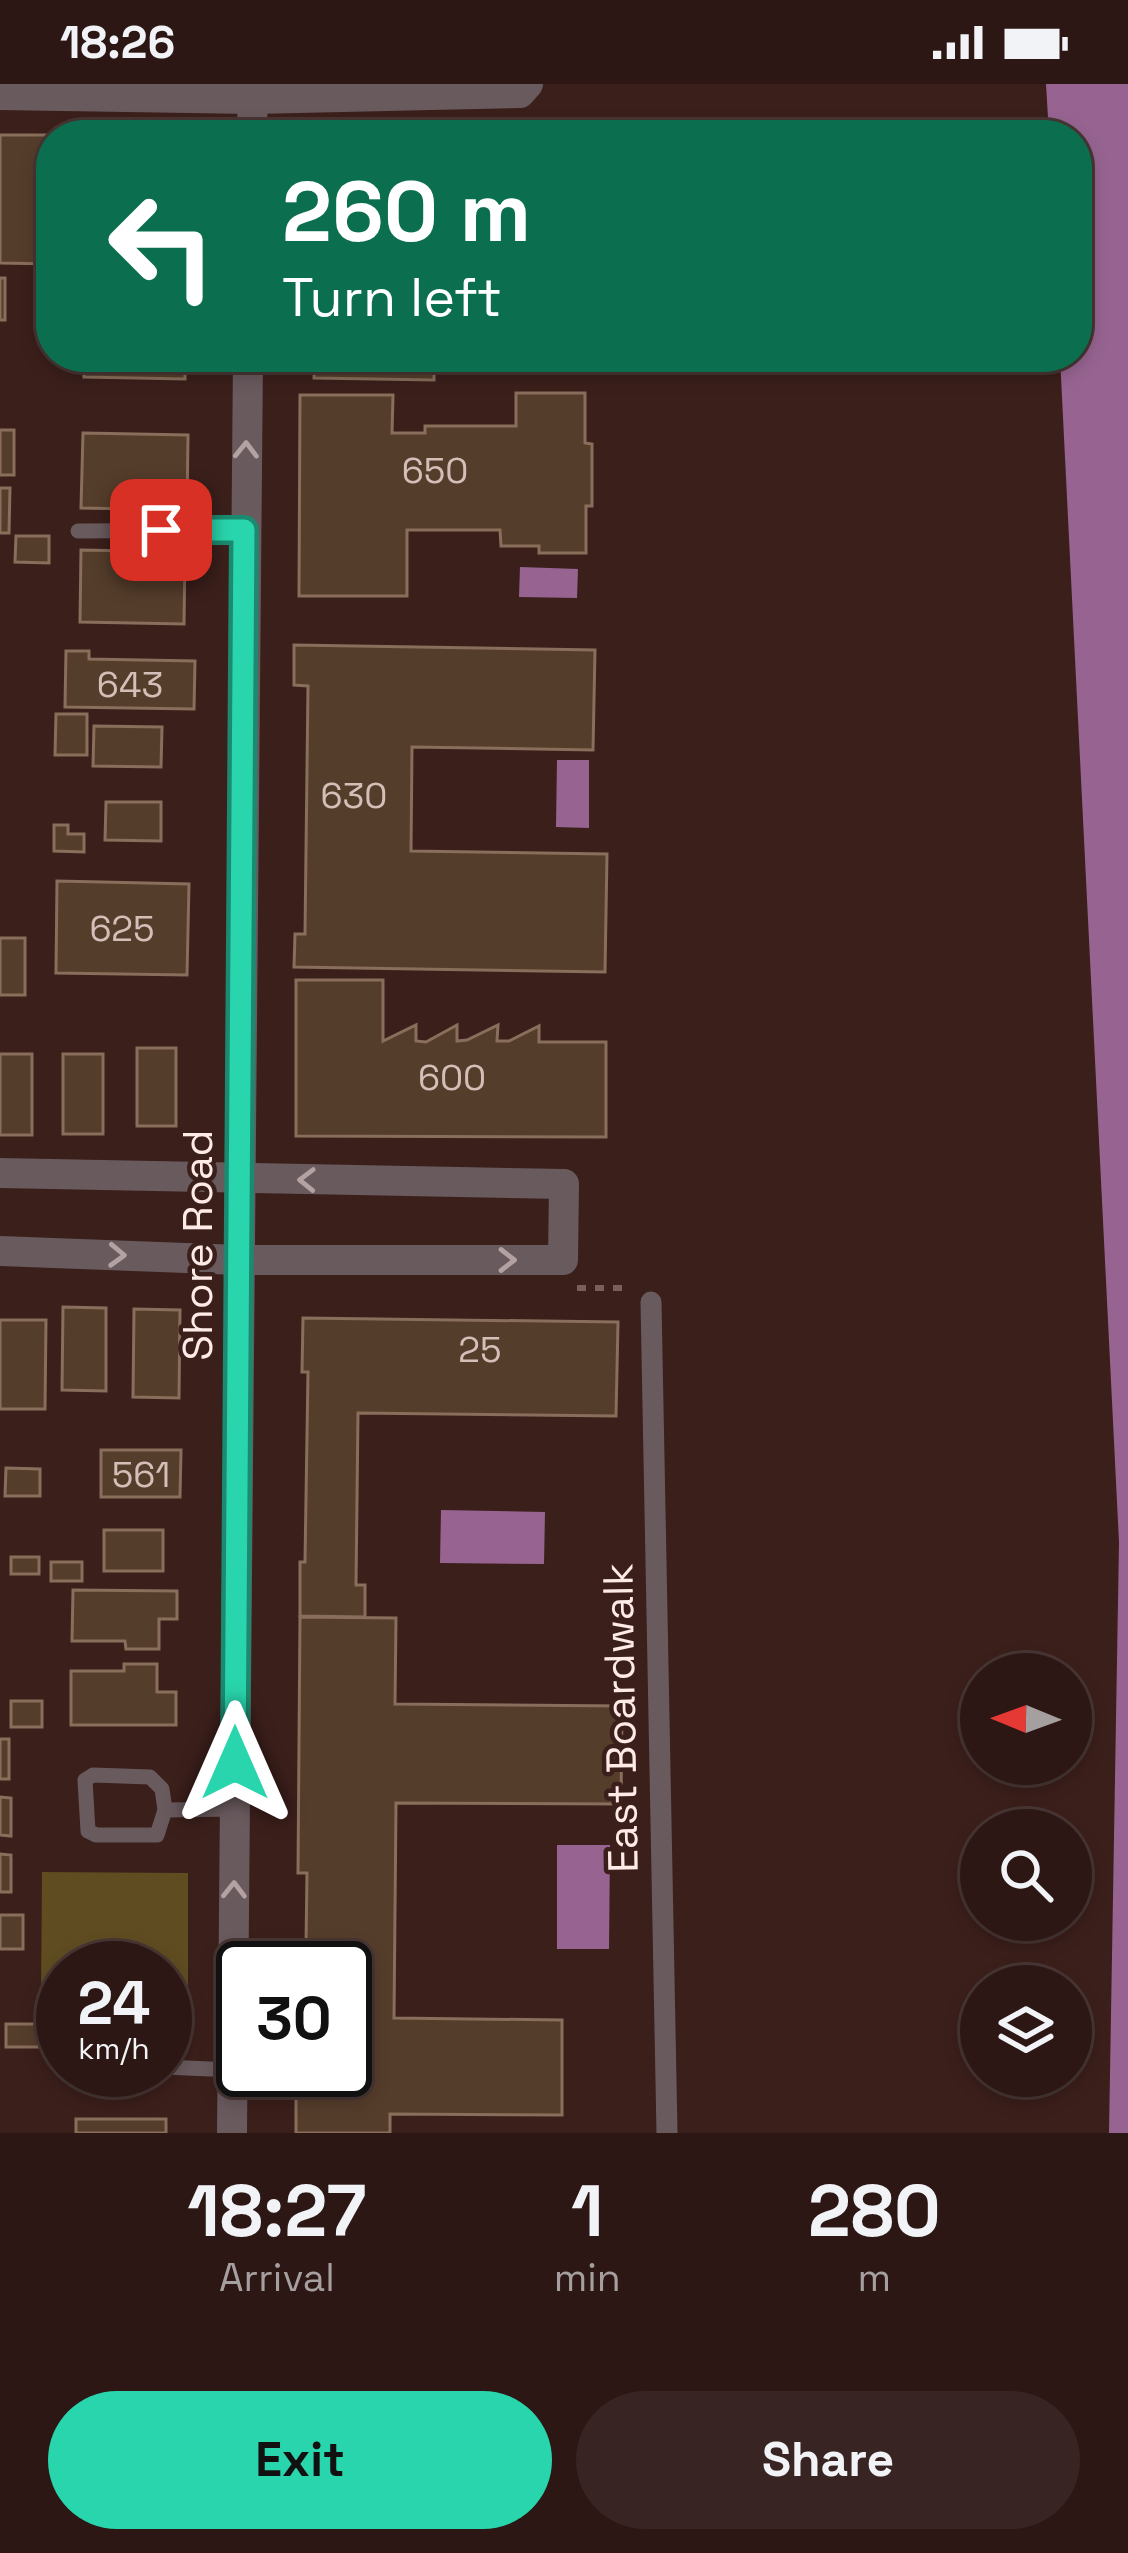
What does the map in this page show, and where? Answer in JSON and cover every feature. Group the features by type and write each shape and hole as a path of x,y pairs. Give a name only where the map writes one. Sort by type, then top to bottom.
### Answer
{"street":[{"path":"0,95 520,93 528,84"},
{"name":"Shore Road","path":"233,1941 248,372"},
{"path":"0,1173 564,1184 563,1260 238,1260 0,1251"},
{"name":"East Boardwalk","path":"651,1302 667,2133"},
{"name":"Shore Road","path":"232,2097 232,2133"}],"lane":[{"path":"78,531 244,530"},
{"path":"93,1775 150,1777 162,1789 165,1810 157,1835 96,1834 85,1823 85,1780 93,1775"},
{"path":"165,1810 235,1809"}],"shaded area":[{"path":"1046,84 1128,84 1128,2133 1109,2133 1119,1542 1061,372 1092,372 1092,120 1048,120"},
{"path":"520,567 578,569 577,598 519,597"},
{"path":"557,760 589,760 589,828 556,827"},
{"path":"441,1510 545,1512 544,1564 440,1563"},
{"path":"557,1845 610,1845 609,1949 557,1949"},
{"path":"42,1872 188,1873 188,1941 41,1941"}],"building":[{"path":"0,135 36,135 36,264 0,263"},
{"path":"0,278 5,278 5,320 0,320"},
{"path":"84,372 185,372 185,379 84,377"},
{"path":"314,372 434,372 434,380 314,378"},
{"path":"516,393 585,393 585,443 592,444 586,553 539,553 539,546 501,546 500,530 407,530 407,596 299,596 300,395 393,395 392,433 425,433 425,426 516,426"},
{"path":"0,430 14,430 14,475 0,475"},
{"path":"83,433 188,435 187,510 81,508"},
{"path":"0,488 10,488 9,533 0,533"},
{"path":"16,536 49,536 49,563 15,562"},
{"path":"81,550 185,552 184,624 80,622"},
{"path":"294,645 595,650 593,750 412,747 411,851 607,854 605,972 294,967 295,934 305,934 308,686 294,685"},
{"path":"66,651 89,651 89,659 195,661 194,709 65,707"},
{"path":"56,714 87,714 87,755 55,755"},
{"path":"94,726 162,727 161,767 93,766"},
{"path":"106,802 161,802 161,841 105,840"},
{"path":"54,825 68,825 68,834 84,834 84,852 54,851"},
{"path":"57,881 189,884 187,975 56,973"},
{"path":"0,938 25,938 25,995 0,995"},
{"path":"296,980 383,980 383,1041 416,1025 416,1041 426,1042 457,1025 457,1041 498,1025 497,1041 509,1041 539,1026 539,1042 606,1042 606,1137 296,1136"},
{"path":"137,1048 176,1048 176,1126 137,1126"},
{"path":"0,1054 32,1054 32,1135 0,1135"},
{"path":"63,1054 103,1054 103,1134 63,1134"},
{"path":"63,1307 106,1308 106,1391 62,1390"},
{"path":"134,1309 180,1310 179,1398 133,1397"},
{"path":"303,1318 618,1322 616,1416 358,1413 356,1585 365,1585 365,1617 300,1616 308,1372 302,1372"},
{"path":"0,1320 46,1320 45,1409 0,1409"},
{"path":"101,1450 181,1450 180,1497 101,1497"},
{"path":"6,1468 40,1469 40,1496 5,1496"},
{"path":"104,1530 163,1530 163,1571 104,1571"},
{"path":"11,1557 39,1557 39,1574 11,1574"},
{"path":"51,1562 82,1562 82,1581 51,1581"},
{"path":"73,1590 177,1591 177,1619 159,1619 159,1649 126,1649 125,1641 72,1641"},
{"path":"300,1617 396,1618 395,1704 622,1706 621,1804 396,1803 394,2018 562,2020 562,2115 390,2114 390,2133 296,2133 296,2097 372,2097 372,1941 306,1941 307,1873 298,1873"},
{"path":"124,1664 157,1664 157,1692 176,1692 176,1725 71,1725 71,1671 124,1671"},
{"path":"11,1701 42,1701 42,1727 11,1727"},
{"path":"0,1739 9,1739 9,1779 0,1779"},
{"path":"0,1797 11,1798 11,1836 0,1835"},
{"path":"0,1854 11,1855 11,1892 0,1892"},
{"path":"0,1915 23,1915 23,1949 0,1949"},
{"path":"6,2024 36,2024 36,2047 6,2047"},
{"path":"76,2119 166,2119 166,2133 76,2133"}],"route":[{"path":"161,530 244,530 235,1763"}]}
